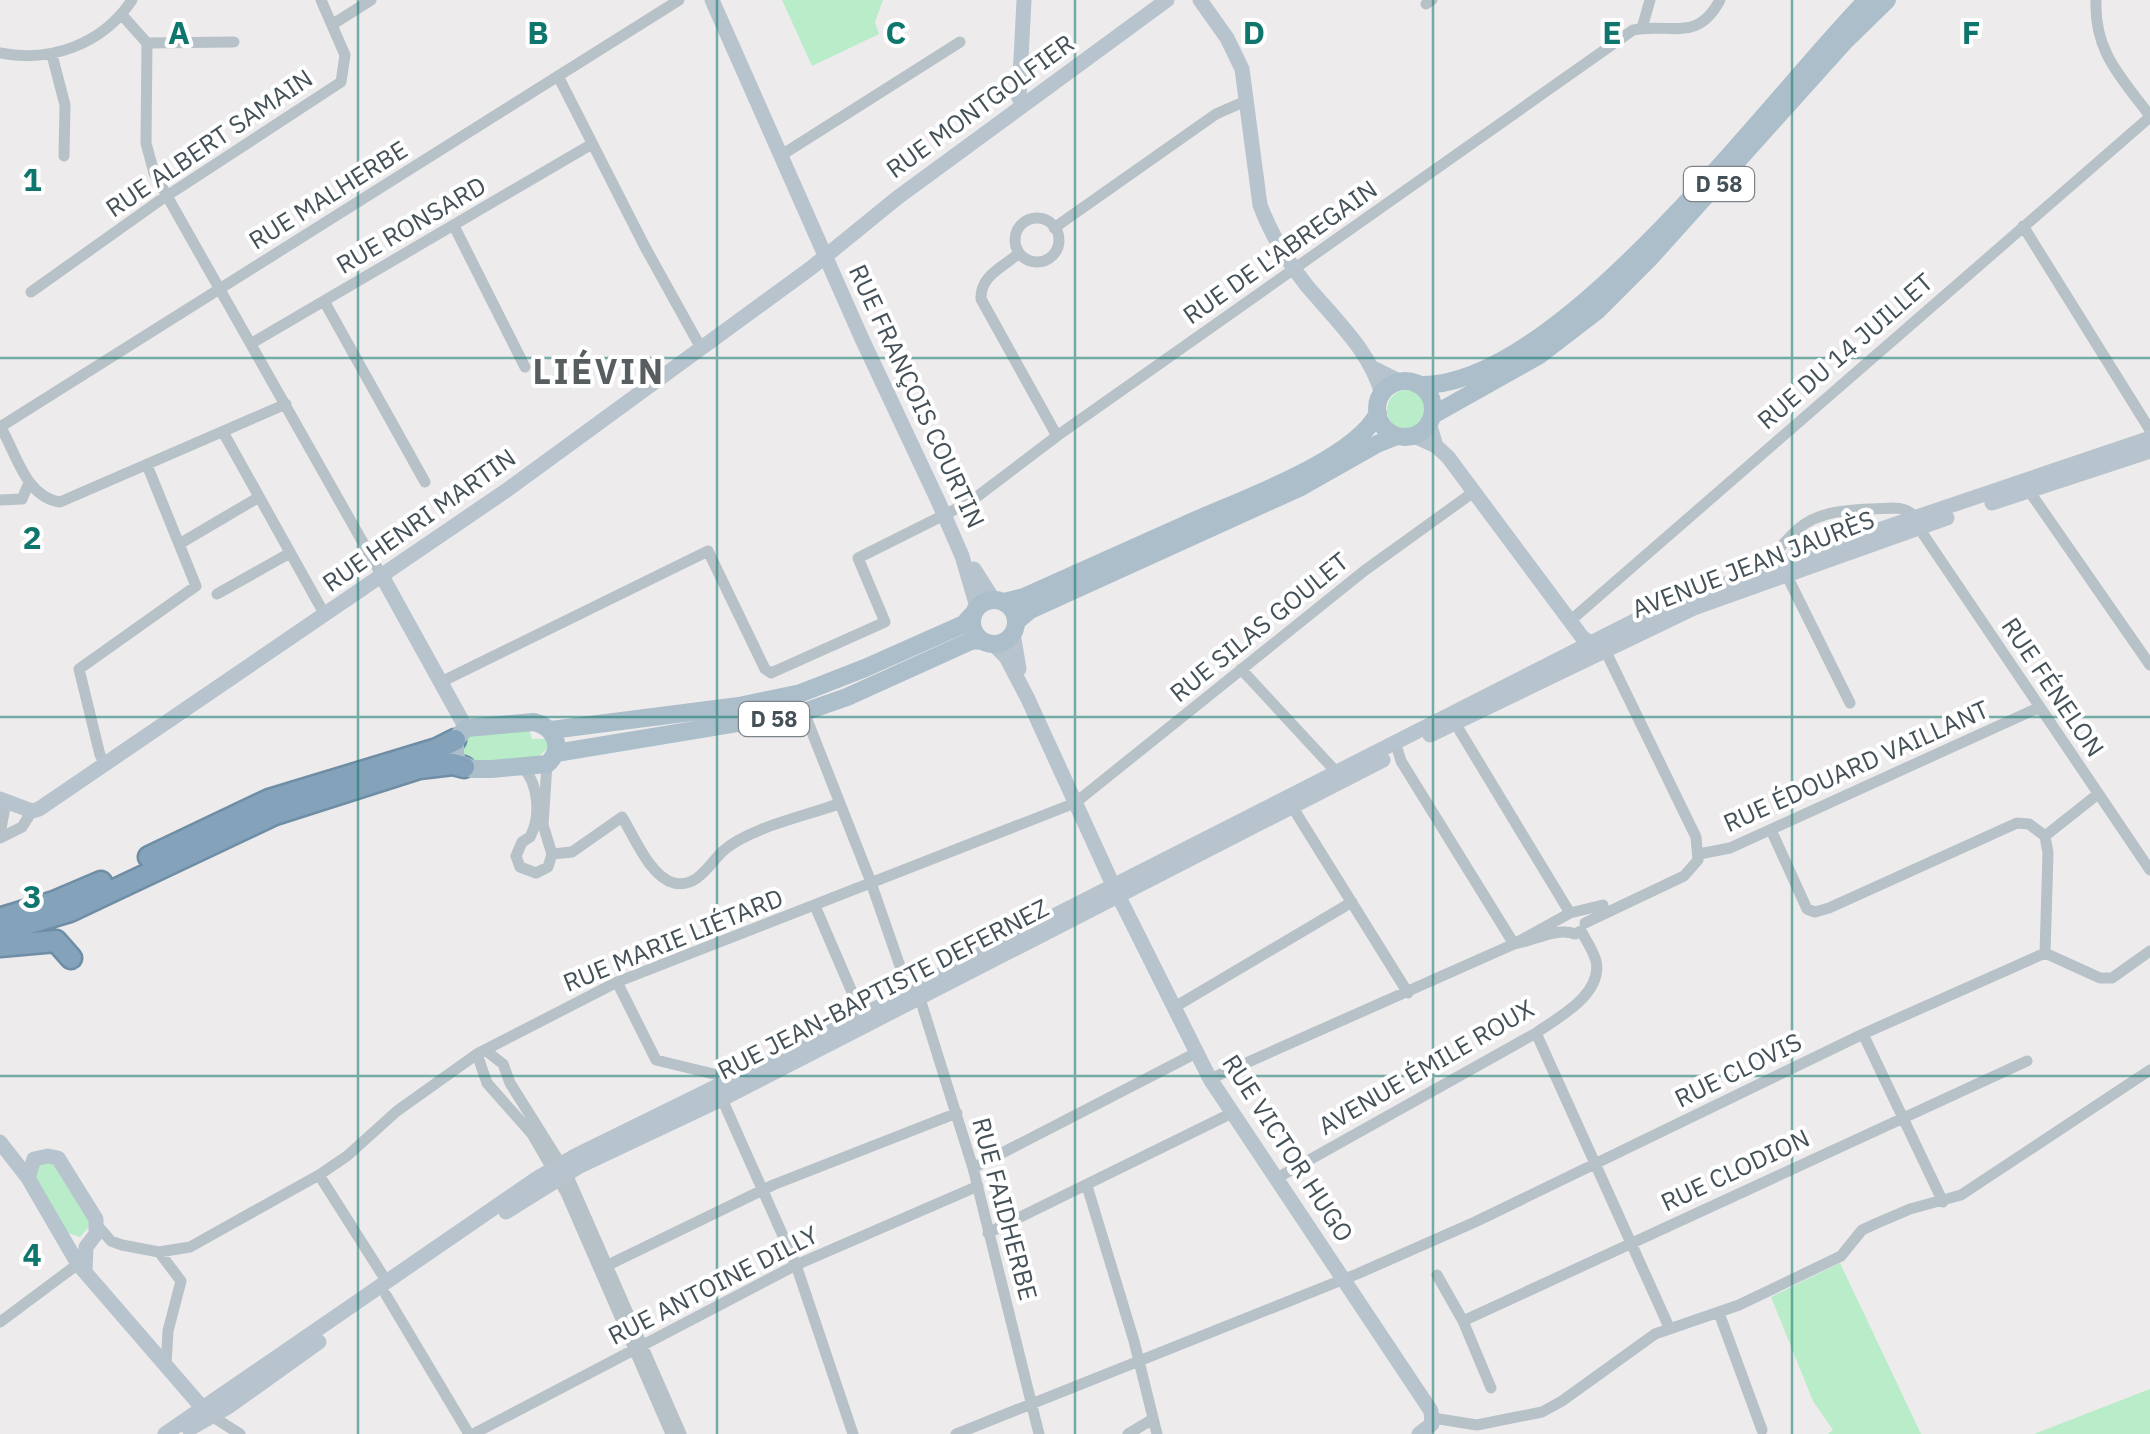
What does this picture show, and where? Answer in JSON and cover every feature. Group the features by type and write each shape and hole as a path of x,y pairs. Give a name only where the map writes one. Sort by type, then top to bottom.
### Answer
{"highway":[{"path":"0,918 91,887 269,800 437,750 460,734"},
{"path":"0,932 70,912 275,814 420,768 453,764 464,767"},
{"path":"0,946 56,940 71,958"}],"main road":[{"name":"RUE FRANÇOIS COURTIN","path":"712,0 986,606"},
{"path":"1023,104 1019,85 1024,0"},
{"name":"RUE MONTGOLFIER","path":"826,257 897,198 1167,0"},
{"path":"1200,0 1239,61 1248,100 1260,204 1295,270 1373,368 1382,394 1378,414 1358,447"},
{"name":"D 58","path":"1410,383 1454,383 1486,370 1538,340 1614,277 1867,0"},
{"name":"D 58","path":"1431,419 1538,356 1598,310 1887,0"},
{"name":"RUE HENRI MARTIN","path":"32,812 382,578 826,257"},
{"path":"1373,368 1410,383 1432,400 1436,446 1475,491 1493,522 1570,621 1589,643 1605,650"},
{"path":"1382,394 1390,386 1410,383"},
{"path":"1378,414 1382,425 1436,446"},
{"path":"988,643 1004,642 1021,616 1276,485 1358,447 1405,436 1431,419"},
{"name":"AVENUE JEAN JAURÈS","path":"2026,487 2150,434"},
{"name":"AVENUE JEAN JAURÈS","path":"1589,643 1652,612 1764,570 2150,451"},
{"name":"AVENUE JEAN JAURÈS","path":"1605,650 1694,608 1919,523"},
{"path":"382,578 441,682 460,734 454,755 464,767 522,767 551,758 557,742 551,730 534,722 460,734"},
{"path":"1021,616 1010,607 986,606 973,630 1006,657 1116,891"},
{"name":"D 58","path":"551,730 641,720 801,693 964,624 986,606"},
{"path":"1021,616 1015,654 1027,697"},
{"name":"D 58","path":"551,758 804,712 974,640 988,643"},
{"name":"RUE JEAN-BAPTISTE DEFERNEZ","path":"559,1172 722,1099 1589,643"},
{"name":"RUE JEAN-BAPTISTE DEFERNEZ","path":"1116,891 1293,808 1340,776 1605,650"},
{"path":"3,800 32,812"},
{"name":"RUE VICTOR HUGO","path":"1116,891 1210,1079 1432,1418"},
{"name":"RUE JEAN-BAPTISTE DEFERNEZ","path":"206,1412 559,1172 730,1078 862,1013 914,996"},
{"path":"0,1130 14,1151 34,1160 54,1156 63,1163 93,1233 81,1267"},
{"path":"0,1142 28,1178 81,1267 206,1412"},
{"path":"28,1178 34,1160"},
{"path":"64,1238 75,1243 93,1233"},
{"path":"165,1434 206,1412"},
{"path":"182,1434 206,1412"},
{"path":"1419,1434 1432,1424 1432,1418"}],"street":[{"path":"0,53 18,57 52,55 92,39 122,15 132,0"},
{"name":"RUE ALBERT SAMAIN","path":"32,292 341,82 345,54 321,0"},
{"path":"332,24 370,0"},
{"name":"RUE MALHERBE","path":"0,426 560,80 679,0"},
{"path":"1650,0 1642,28 1670,31 1692,27 1710,14 1720,0"},
{"path":"2096,0 2096,26 2105,56 2150,116"},
{"path":"122,15 147,43 148,160 215,292 252,344 382,578"},
{"name":"RUE DE L'ABREGAIN","path":"441,682 708,551 765,669 771,673 885,622 858,558 946,517 1599,54 1642,28"},
{"path":"147,43 234,42"},
{"path":"780,156 960,42"},
{"path":"52,55 65,105 64,156"},
{"path":"560,80 702,348"},
{"path":"1054,228 1216,114 1248,100"},
{"name":"RUE DU 14 JUILLET","path":"1570,621 2150,116"},
{"path":"2139,125 2150,136"},
{"name":"RUE RONSARD","path":"252,344 592,144"},
{"path":"1041,217 1054,228 1060,238 1058,250 1050,259 1038,263 1018,254 1014,236 1024,221 1041,217"},
{"path":"454,226 525,368"},
{"path":"2023,226 2150,434"},
{"path":"1018,254 986,278 980,285 980,298 1057,436"},
{"path":"324,301 425,482"},
{"path":"0,426 29,483 50,500 60,502 286,404"},
{"path":"223,432 325,615"},
{"path":"106,764 100,755 79,669 196,586 147,464"},
{"path":"0,500 22,499 29,483"},
{"path":"2026,487 2150,665"},
{"name":"RUE SILAS GOULET","path":"1075,803 1364,571 1475,491"},
{"path":"181,543 259,497"},
{"name":"AVENUE JEAN JAURÈS","path":"1764,570 1764,564 1800,526 1817,518 1841,512 1901,508 1919,523"},
{"name":"RUE FÉNELON","path":"1919,523 2150,870"},
{"path":"217,594 290,554"},
{"path":"1786,574 1850,703"},
{"path":"1605,650 1683,808 1698,860"},
{"path":"1242,669 1340,776"},
{"name":"RUE ÉDOUARD VAILLANT","path":"1210,1079 1514,944 1574,922 1698,860 2040,708"},
{"name":"RUE FAIDHERBE","path":"804,712 957,1113 1039,1434"},
{"path":"1455,723 1574,922"},
{"path":"1398,751 1514,944"},
{"path":"522,767 529,773 537,814 530,837 522,842 516,856 525,871 542,871 548,867 549,848 543,825 551,758"},
{"path":"2045,836 2098,794"},
{"path":"3,800 0,836 22,827 32,812"},
{"name":"RUE MARIE LIÉTARD","path":"159,1252 190,1246 319,1175 347,1156 396,1110 481,1052 617,982 1075,803"},
{"path":"530,837 549,848 572,852 622,817 660,876 686,883 703,875 724,850 744,838 838,804"},
{"path":"1293,808 1408,992"},
{"path":"1771,830 1806,909 1815,912 2017,823 2029,824 2045,836 2048,853 2045,953 2100,978 2112,978 2150,951"},
{"path":"1173,1008 1352,902"},
{"path":"815,906 862,1013"},
{"name":"AVENUE ÉMILE ROUX","path":"1276,1178 1536,1032 1579,1000 1594,980 1596,960 1574,922"},
{"name":"RUE CLOVIS","path":"956,1434 1344,1279 1474,1222 1864,1034 2045,953"},
{"path":"617,982 656,1060 730,1078"},
{"path":"1536,1032 1669,1328"},
{"path":"1864,1034 1943,1202"},
{"path":"481,1052 487,1083 515,1112 559,1172"},
{"path":"481,1052 503,1064 559,1172 638,1346 672,1434"},
{"path":"973,1168 1196,1053"},
{"name":"RUE CLODION","path":"1463,1322 2027,1061"},
{"path":"1432,1418 1477,1425 1542,1412 1669,1328 1719,1313 1841,1256 1862,1230 1910,1209 1962,1195 2150,1070"},
{"path":"722,1099 796,1265 853,1434"},
{"path":"988,1233 1234,1112"},
{"path":"604,1268 763,1190 957,1113"},
{"path":"319,1175 471,1434"},
{"name":"RUE ANTOINE DILLY","path":"471,1434 796,1265 978,1186"},
{"path":"1087,1186 1157,1434"},
{"path":"93,1233 159,1252 181,1281 168,1331 166,1364"},
{"path":"0,1322 81,1267"},
{"path":"1437,1275 1492,1388"},
{"path":"1719,1313 1762,1430"},
{"path":"144,1339 168,1331"},
{"path":"638,1346 681,1434"},
{"path":"206,1412 240,1434"},
{"path":"1128,1434 1153,1419"}],"green space":[{"path":"782,0 883,0 875,22 879,34 812,66"},
{"path":"1407,390 1421,396 1427,410 1421,424 1407,430 1393,424 1387,410 1393,396"},
{"path":"529,729 532,739 548,739 548,748 538,757 473,761 464,754 463,744 468,736"},
{"path":"56,1164 89,1218 89,1227 80,1237 65,1232 33,1178 37,1165"},
{"path":"1840,1263 1921,1434 1828,1434 1833,1430 1813,1401 1771,1297"},
{"path":"2150,1389 2150,1434 2034,1434"}],"district":[{"name":"LIÉVIN","path":"599,372"}]}
